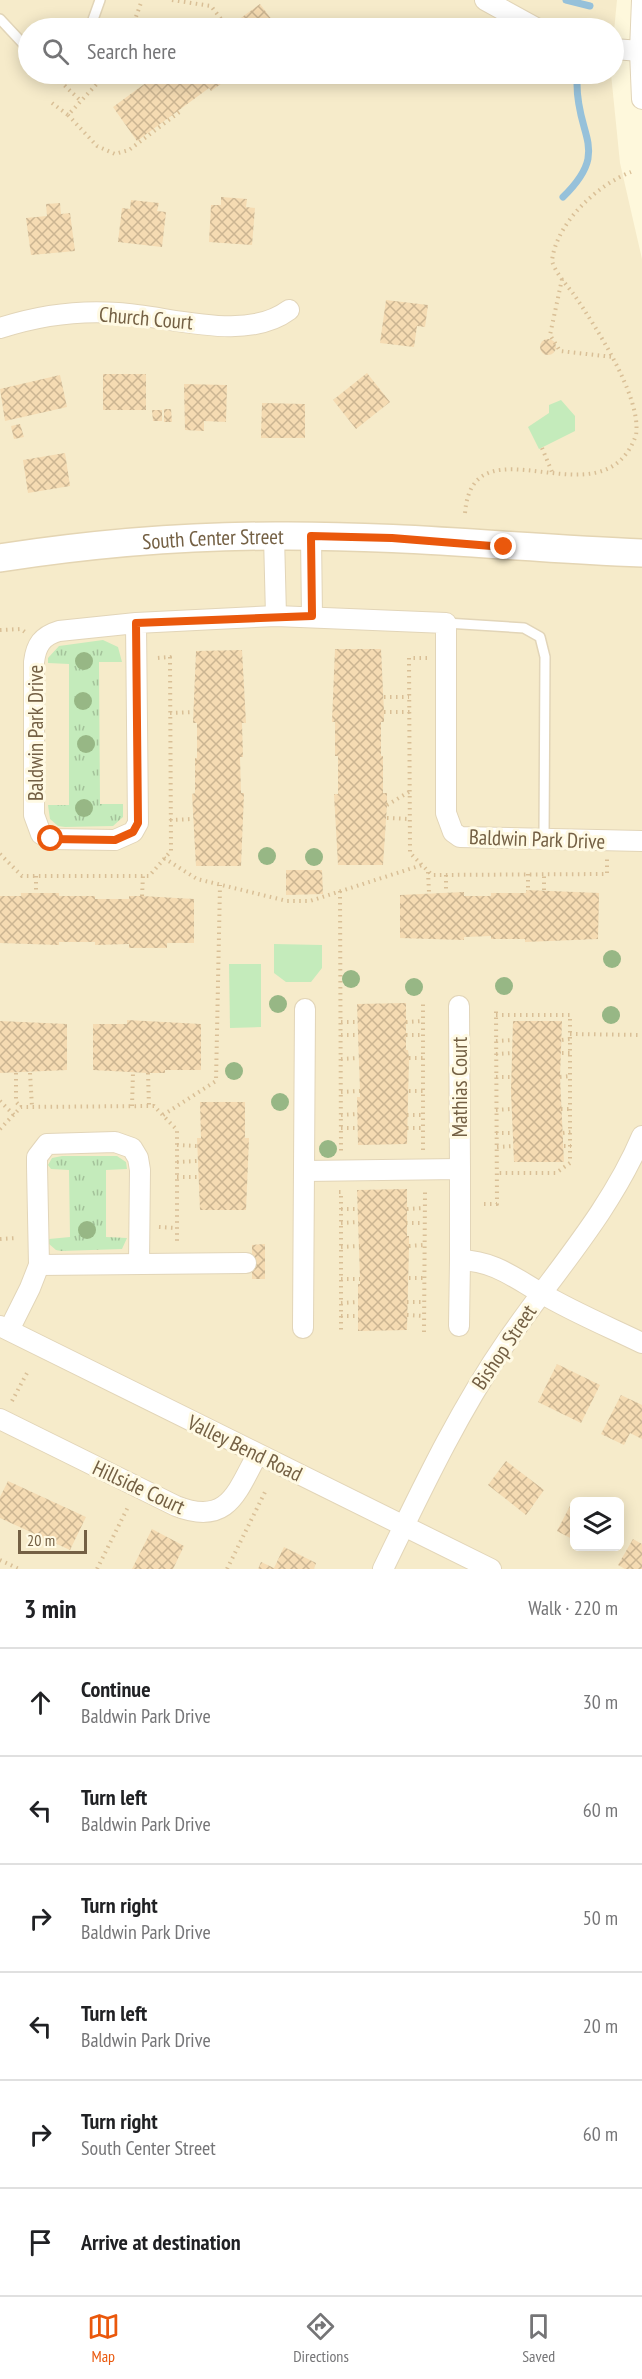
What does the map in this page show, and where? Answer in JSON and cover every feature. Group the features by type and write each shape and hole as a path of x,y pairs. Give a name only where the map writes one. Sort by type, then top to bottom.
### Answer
{"street":[{"path":"485,0 518,18"},
{"path":"642,0 640,51 642,99"},
{"path":"624,50 640,51"},
{"name":"Church Court","path":"0,328 47,317 93,312 251,327 277,319 289,310"},
{"path":"274,536 276,616"},
{"name":"South Center Street","path":"0,558 128,542 274,536 642,553"},
{"path":"311,536 312,616"},
{"name":"Baldwin Park Drive","path":"136,623 138,823 133,832 115,840 51,839 41,834 34,815 35,652 40,641 48,634 136,623 312,616 446,623 448,823 453,832 469,839 642,841"},
{"name":"Mathias Court","path":"459,1006 459,1326"},
{"path":"303,1328 305,1009"},
{"name":"Bishop Street","path":"383,1569 474,1391 541,1293 586,1234 615,1187 642,1136"},
{"path":"4,1328 30,1288 39,1265 38,1157 47,1144 115,1142 132,1148 138,1158 140,1170 139,1264"},
{"path":"304,1171 460,1169"},
{"path":"460,1260 477,1260 508,1271 541,1293 642,1343"},
{"path":"39,1265 246,1263"},
{"name":"Valley Bend Road","path":"4,1328 491,1569"},
{"name":"Hillside Court","path":"4,1414 176,1506 200,1514 216,1512 230,1502 257,1455"}],"lane":[{"path":"94,18 100,0"},
{"path":"0,19 18,39"},
{"path":"446,623 524,628 540,637 545,657 544,840"}],"path":[{"path":"136,18 142,0"},
{"path":"172,0 211,6 220,18"},
{"path":"64,84 81,101"},
{"path":"68,115 97,84"},
{"path":"52,103 68,115 97,146 115,154 129,150 182,110"},
{"path":"465,513 473,486 490,472 512,468 582,475 603,472 619,460 632,443 637,426 636,405 613,357 553,265 552,258 569,223 598,190 631,172"},
{"path":"562,278 550,335 560,351 613,357"},
{"path":"542,448 552,472"},
{"path":"0,630 21,629"},
{"path":"384,697 409,697"},
{"path":"170,713 194,712"},
{"path":"384,712 410,712"},
{"path":"387,805 410,792"},
{"path":"387,818 409,819"},
{"path":"170,819 192,819"},
{"path":"164,858 197,879 286,901 310,901 422,865"},
{"path":"428,871 429,892"},
{"path":"528,874 528,890"},
{"path":"544,874 544,890"},
{"path":"446,875 446,892"},
{"path":"36,876 36,893"},
{"path":"142,896 143,876"},
{"path":"163,1115 216,1081 220,885"},
{"path":"340,891 341,1156"},
{"path":"423,1003 423,1156"},
{"path":"484,1204 497,1204 496,1008"},
{"path":"496,1015 570,1015 571,1076 570,1163 560,1172 497,1173"},
{"path":"406,1022 423,1021"},
{"path":"341,1022 357,1022"},
{"path":"340,1035 357,1035"},
{"path":"406,1035 423,1035"},
{"path":"562,1040 570,1036 642,1035"},
{"path":"496,1041 513,1040"},
{"path":"496,1054 513,1053"},
{"path":"562,1053 570,1053"},
{"path":"341,1059 359,1058"},
{"path":"409,1058 423,1058"},
{"path":"16,1073 16,1102 21,1107"},
{"path":"30,1073 32,1107"},
{"path":"132,1106 133,1073"},
{"path":"148,1073 149,1106"},
{"path":"560,1077 571,1076"},
{"path":"496,1077 512,1077"},
{"path":"341,1092 360,1091"},
{"path":"409,1091 423,1091"},
{"path":"0,1101 14,1115"},
{"path":"496,1110 512,1109"},
{"path":"561,1109 571,1109"},
{"path":"341,1115 357,1114"},
{"path":"407,1115 423,1115"},
{"path":"341,1128 358,1128"},
{"path":"407,1128 423,1128"},
{"path":"563,1133 571,1132"},
{"path":"496,1133 514,1133"},
{"path":"177,1145 197,1146"},
{"path":"497,1147 514,1146"},
{"path":"564,1146 571,1146"},
{"path":"177,1162 197,1161"},
{"path":"177,1177 200,1177"},
{"path":"329,1192 341,1192 341,1333"},
{"path":"424,1332 423,1192 435,1192"},
{"path":"406,1209 424,1208"},
{"path":"341,1209 357,1209"},
{"path":"341,1223 358,1222"},
{"path":"406,1222 423,1222"},
{"path":"153,1227 177,1228"},
{"path":"0,1239 23,1238"},
{"path":"409,1245 424,1245"},
{"path":"341,1247 360,1246"},
{"path":"409,1278 424,1278"},
{"path":"341,1279 360,1279"},
{"path":"341,1303 358,1302"},
{"path":"407,1302 424,1302"},
{"path":"341,1316 358,1316"},
{"path":"407,1316 424,1316"},
{"path":"4,1414 27,1373"},
{"path":"227,1569 266,1490"},
{"path":"97,1569 132,1499"},
{"path":"0,1560 17,1569"}],"shaded area":[{"path":"0,0 617,0 615,18 18,18 18,84 612,84 620,163 642,259 642,1569 0,1569"}],"green space":[{"path":"561,400 575,416 575,431 539,449 528,427 549,413 549,405"},
{"path":"103,640 118,647 122,662 99,662 100,804 123,804 123,817 113,826 58,826 50,819 48,805 69,805 69,664 48,663 48,658 59,646"},
{"path":"274,944 322,945 322,968 311,982 286,982 274,973"},
{"path":"229,964 261,964 261,1027 230,1028"},
{"path":"117,1156 126,1162 127,1169 106,1170 106,1237 127,1238 122,1249 61,1251 49,1244 49,1239 70,1237 69,1170 51,1169 48,1165 52,1158"}],"building":[{"path":"260,4 270,18 241,18"},
{"path":"144,84 221,84 211,91 209,88 137,141 113,107"},
{"path":"221,197 247,199 246,207 255,208 252,245 209,242 211,205 221,205"},
{"path":"131,200 159,203 157,211 166,212 162,247 118,242 122,208 130,209"},
{"path":"60,203 61,214 70,213 75,251 31,255 26,218 47,216 46,204"},
{"path":"386,300 428,305 425,327 417,326 414,347 380,343"},
{"path":"548,339 554,341 556,347 554,353 548,355 542,353 540,347 542,341"},
{"path":"367,373 390,402 356,429 333,400"},
{"path":"103,374 146,374 146,410 103,410"},
{"path":"60,375 67,407 5,421 0,389"},
{"path":"184,384 227,385 226,422 204,421 204,431 185,430"},
{"path":"262,403 305,404 305,438 261,438"},
{"path":"164,409 171,409 172,422 164,422"},
{"path":"152,410 162,410 162,421 153,421"},
{"path":"20,424 24,437 14,439 11,426"},
{"path":"65,453 70,486 28,493 23,460"},
{"path":"335,649 381,649 384,722 381,722 381,756 383,756 383,793 387,793 383,865 338,865 334,794 338,794 338,756 335,756 335,722 332,722"},
{"path":"242,650 246,723 242,723 243,757 240,757 241,793 244,793 241,866 196,866 192,794 195,793 195,758 197,758 197,723 193,723 196,651"},
{"path":"286,870 322,870 323,894 286,895"},
{"path":"526,890 599,893 598,939 525,942 525,939 491,939 491,936 464,937 464,940 400,938 400,895 464,892 464,896 491,896 491,893 526,893"},
{"path":"21,893 59,893 59,896 95,896 95,899 129,899 129,896 142,896 194,899 194,943 167,943 167,948 129,948 129,944 95,945 95,942 59,942 59,945 0,943 0,896 21,896"},
{"path":"406,1003 406,1050 408,1050 409,1058 407,1144 358,1145 357,1097 360,1097 360,1091 357,1004"},
{"path":"127,1020 201,1024 201,1070 165,1070 165,1073 148,1073 93,1070 93,1024 127,1024"},
{"path":"0,1021 67,1024 67,1070 0,1073"},
{"path":"513,1021 562,1021 560,1077 564,1162 514,1162 511,1091"},
{"path":"200,1102 245,1102 245,1138 249,1138 246,1210 200,1210 197,1138 201,1138"},
{"path":"407,1189 409,1246 407,1330 358,1331 358,1284 360,1284 360,1279 357,1190"},
{"path":"265,1244 265,1279 252,1279 252,1245"},
{"path":"557,1364 600,1385 581,1423 538,1402"},
{"path":"621,1395 642,1405 642,1439 630,1433 624,1445 601,1434"},
{"path":"506,1461 544,1490 526,1515 488,1485"},
{"path":"8,1481 86,1517 70,1550 0,1518 0,1497"},
{"path":"570,1506 570,1538 557,1531"},
{"path":"152,1529 184,1546 173,1569 132,1569"},
{"path":"633,1539 642,1544 642,1569 625,1569 618,1565"},
{"path":"284,1547 316,1563 314,1569 258,1569 261,1562 274,1568"}],"waterway":[{"path":"566,0 590,6"},
{"path":"563,197 577,181 589,155 578,102 577,84"}],"route":[{"path":"51,839 62,841 126,838 138,823 136,623 312,616 311,536 392,538 504,547"}]}
